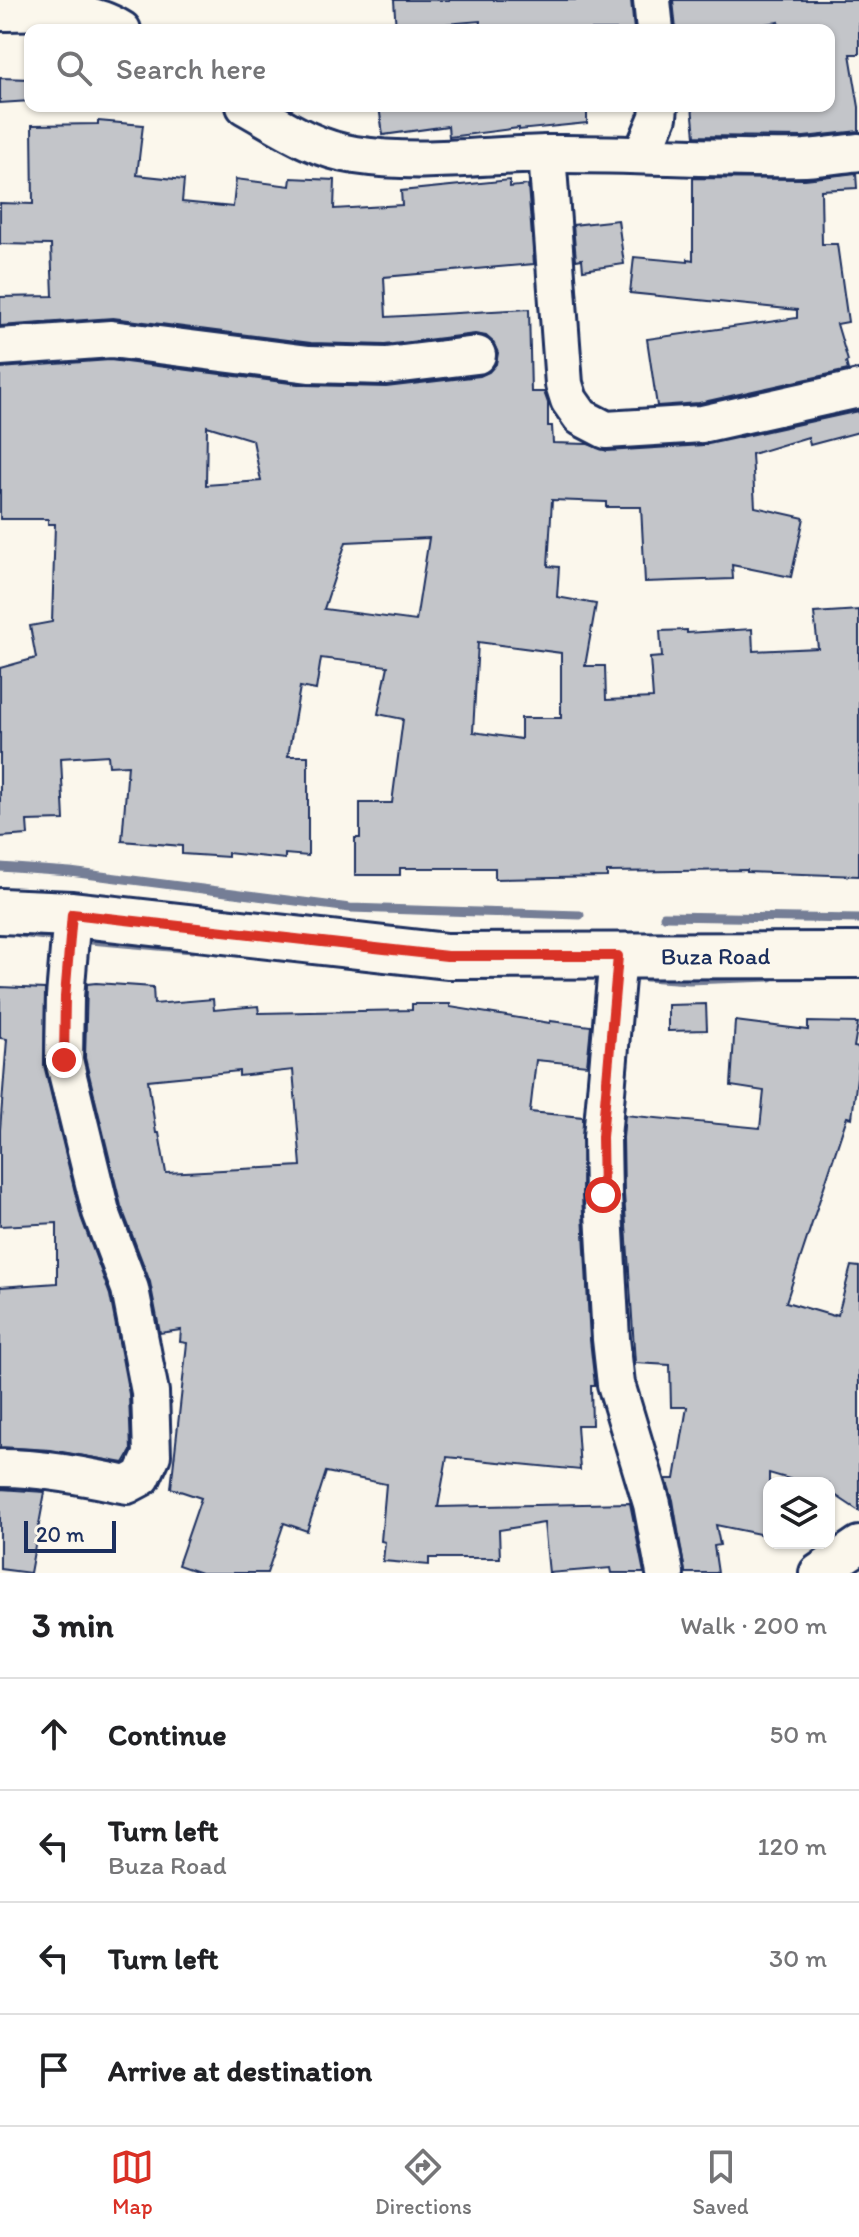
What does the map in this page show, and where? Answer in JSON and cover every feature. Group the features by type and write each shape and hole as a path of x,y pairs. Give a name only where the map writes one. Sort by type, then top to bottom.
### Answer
{"main road":[{"name":"Buza Road","path":"0,911 72,914 447,956 859,955"}],"street":[{"path":"652,0 654,24"},
{"path":"0,12 71,6 111,24"},
{"path":"255,112 316,145 354,155 399,159 465,160 547,154 806,158 859,152"},
{"path":"642,155 658,112"},
{"path":"547,154 564,384 569,400 581,417 606,430 702,424 859,389"},
{"path":"0,347 111,339 309,364 386,366 477,355"},
{"path":"0,1468 37,1468 127,1485 142,1477 152,1455 150,1392 130,1289 101,1212 64,1060 65,997 72,914"},
{"path":"618,956 602,1137 611,1339 616,1384 652,1504 665,1573"},
{"path":"818,1573 859,1545"}],"building":[{"path":"394,0 631,0 633,24 480,24 480,21 396,24"},
{"path":"673,0 859,0 859,54 850,54 859,107 859,131 804,137 695,136 693,112 835,112 835,24 675,24"},
{"path":"0,78 24,79 24,101 0,103"},
{"path":"380,112 587,112 587,123 449,137 448,126 383,135"},
{"path":"98,121 143,125 137,175 184,180 182,202 233,207 236,179 290,186 291,178 335,180 334,209 402,205 401,191 510,180 510,187 528,185 534,264 384,277 386,317 529,309 531,392 544,392 553,443 588,444 607,451 704,445 859,411 859,432 810,445 808,437 752,454 755,507 804,518 791,577 732,565 733,579 645,582 641,507 606,507 606,502 552,500 548,566 559,567 557,597 596,604 585,666 605,666 606,700 653,698 650,658 662,657 660,631 687,630 687,633 752,629 753,651 818,648 814,613 859,610 859,876 747,870 607,872 607,877 495,879 495,868 400,868 400,875 355,875 355,838 360,838 360,803 392,803 403,719 378,714 388,666 321,658 316,690 300,687 288,756 308,756 308,856 285,854 285,859 228,853 228,857 182,854 182,846 122,841 128,765 109,766 108,755 61,758 64,820 27,821 28,835 0,837 0,668 36,658 30,626 52,622 55,524 48,524 48,519 0,519 0,368 110,360 306,385 386,387 480,376 496,364 498,353 486,336 475,334 385,345 311,343 113,318 0,326 0,297 53,296 51,245 0,244 0,203 33,204 32,125 98,124","holes":["207,426 253,440 261,481 206,485","429,538 416,621 324,609 346,542","478,642 561,653 561,718 521,718 521,739 473,732"]},
{"path":"856,173 857,188 821,190 822,244 837,244 848,322 837,324 848,370 699,403 657,406 647,339 797,318 797,310 630,293 634,257 693,260 693,178 805,179"},
{"path":"618,220 624,264 583,270 582,259 576,260 573,225"},
{"path":"87,984 153,987 154,1004 213,999 214,1010 258,1006 259,1013 412,1010 412,1004 450,1004 450,1007 550,1023 591,1026 587,1065 536,1060 530,1112 583,1117 582,1196 595,1385 591,1385 592,1425 577,1425 580,1470 447,1457 438,1507 630,1503 644,1573 612,1573 611,1568 549,1573 544,1523 499,1530 500,1558 429,1558 429,1565 383,1561 385,1542 381,1541 386,1484 326,1472 307,1531 284,1523 267,1573 201,1573 178,1565 201,1498 171,1488 187,1343 180,1342 181,1330 160,1333 150,1282 121,1206 85,1058","holes":["293,1070 301,1166 166,1173 148,1080 239,1071 239,1076"]},
{"path":"0,987 45,989 44,1065 81,1217 110,1295 129,1394 131,1451 124,1463 51,1450 0,1447 0,1287 57,1283 57,1223 0,1226 0,1130 7,1039 0,1038"},
{"path":"706,1004 707,1030 668,1031 668,1005"},
{"path":"735,1021 808,1030 808,1022 858,1023 854,1047 859,1048 859,1061 852,1118 847,1117 786,1302 838,1315 851,1266 859,1267 859,1511 835,1495 835,1477 783,1477 769,1473 769,1477 763,1477 763,1535 716,1525 720,1545 714,1546 718,1573 685,1573 673,1500 666,1479 675,1479 687,1407 671,1407 670,1365 635,1363 624,1194 625,1115 760,1128 764,1091 731,1086"},
{"path":"0,1489 45,1492 30,1573 0,1569"}],"waterway":[{"path":"0,867 70,872 350,908 580,915"},
{"path":"664,916 859,919"},
{"path":"19,933 64,938"},
{"path":"79,939 192,949"},
{"path":"646,977 689,980 771,977"}],"route":[{"path":"64,1060 65,997 72,914 447,956 618,956 602,1137 603,1195"}]}
